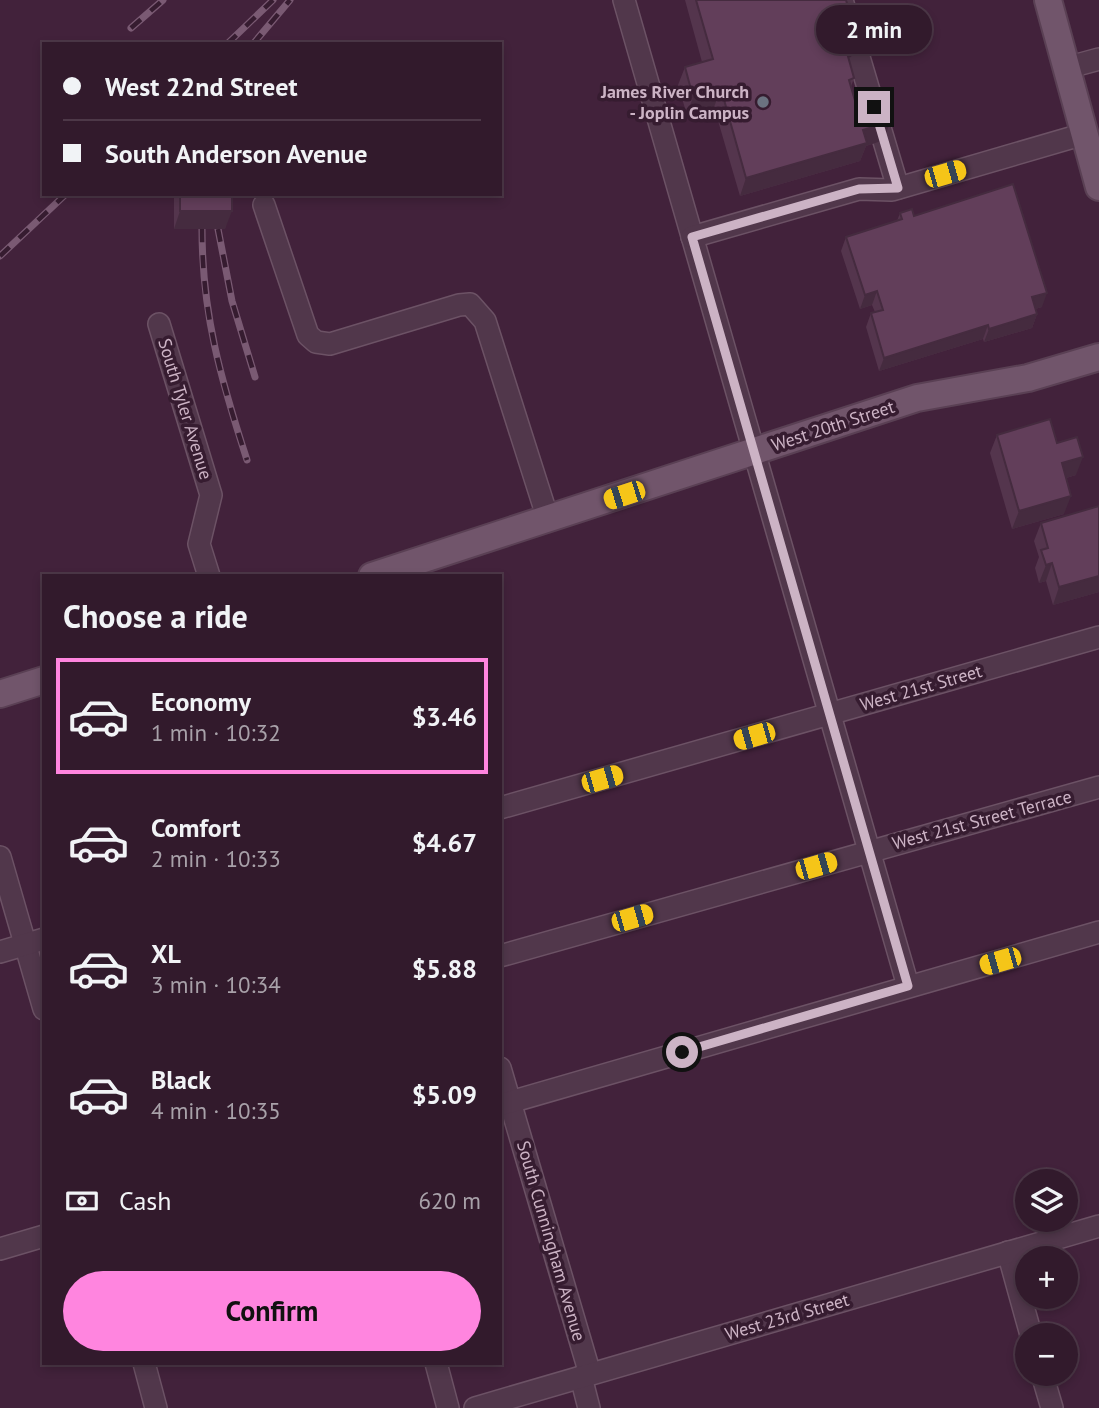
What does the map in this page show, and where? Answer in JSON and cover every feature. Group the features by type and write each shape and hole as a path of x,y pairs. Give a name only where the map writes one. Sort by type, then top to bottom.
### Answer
{"main road":[{"path":"1048,0 1099,187"},
{"path":"1067,366 1099,336"},
{"name":"West 20th Street","path":"378,574 917,398 1028,378 1099,357"},
{"path":"1067,366 1099,374"},
{"path":"0,694 42,681"}],"street":[{"path":"624,0 908,986"},
{"path":"842,0 898,188"},
{"path":"1066,68 1099,59"},
{"path":"692,237 859,189 898,188 1084,134"},
{"path":"264,205 308,335 316,342 330,344 459,305 470,304 480,313 548,519"},
{"name":"South Tyler Avenue","path":"159,324 211,495 199,544 208,574"},
{"name":"West 21st Street","path":"502,807 1099,637"},
{"name":"West 21st Street Terrace","path":"502,955 1099,787"},
{"path":"0,857 34,942 42,996"},
{"path":"505,1103 1098,934"},
{"path":"0,952 34,942"},
{"name":"South Cunningham Avenue","path":"502,1082 505,1103 585,1376 589,1408"},
{"name":"West 23rd Street","path":"475,1408 1099,1226"},
{"path":"0,1249 42,1237"},
{"path":"1008,1252 1028,1323"},
{"path":"145,1365 156,1408"},
{"path":"437,1365 448,1408"},
{"path":"1046,1386 1052,1408"}],"building":[{"name":"James River Church - Joplin Campus","path":"696,0 846,0 857,39 844,42 854,78 849,80 856,104 883,96 890,122 863,130 867,143 746,178 721,89 693,97 685,67 713,59"},
{"path":"1013,184 1047,293 1032,297 1037,314 989,329 988,325 884,358 871,313 883,310 877,291 865,295 846,237 902,219 900,213 912,209 914,216"},
{"path":"180,196 232,196 232,211 180,211"},
{"path":"1050,419 1057,443 1077,437 1083,457 1062,463 1071,496 1019,511 997,435"},
{"path":"1099,506 1099,576 1059,587 1052,563 1046,565 1041,550 1048,548 1041,523"}],"railway":[{"path":"131,28 163,0"},
{"path":"229,42 273,0"},
{"path":"255,42 290,0"},
{"path":"0,256 64,196"},
{"path":"202,229 209,318 229,402 247,460"},
{"path":"218,229 232,301 255,377"}],"place":[{"name":"James River Church - Joplin Campus","path":"763,102"}],"route":[{"path":"682,1052 908,986 692,237 859,189 898,188 874,107"}]}
